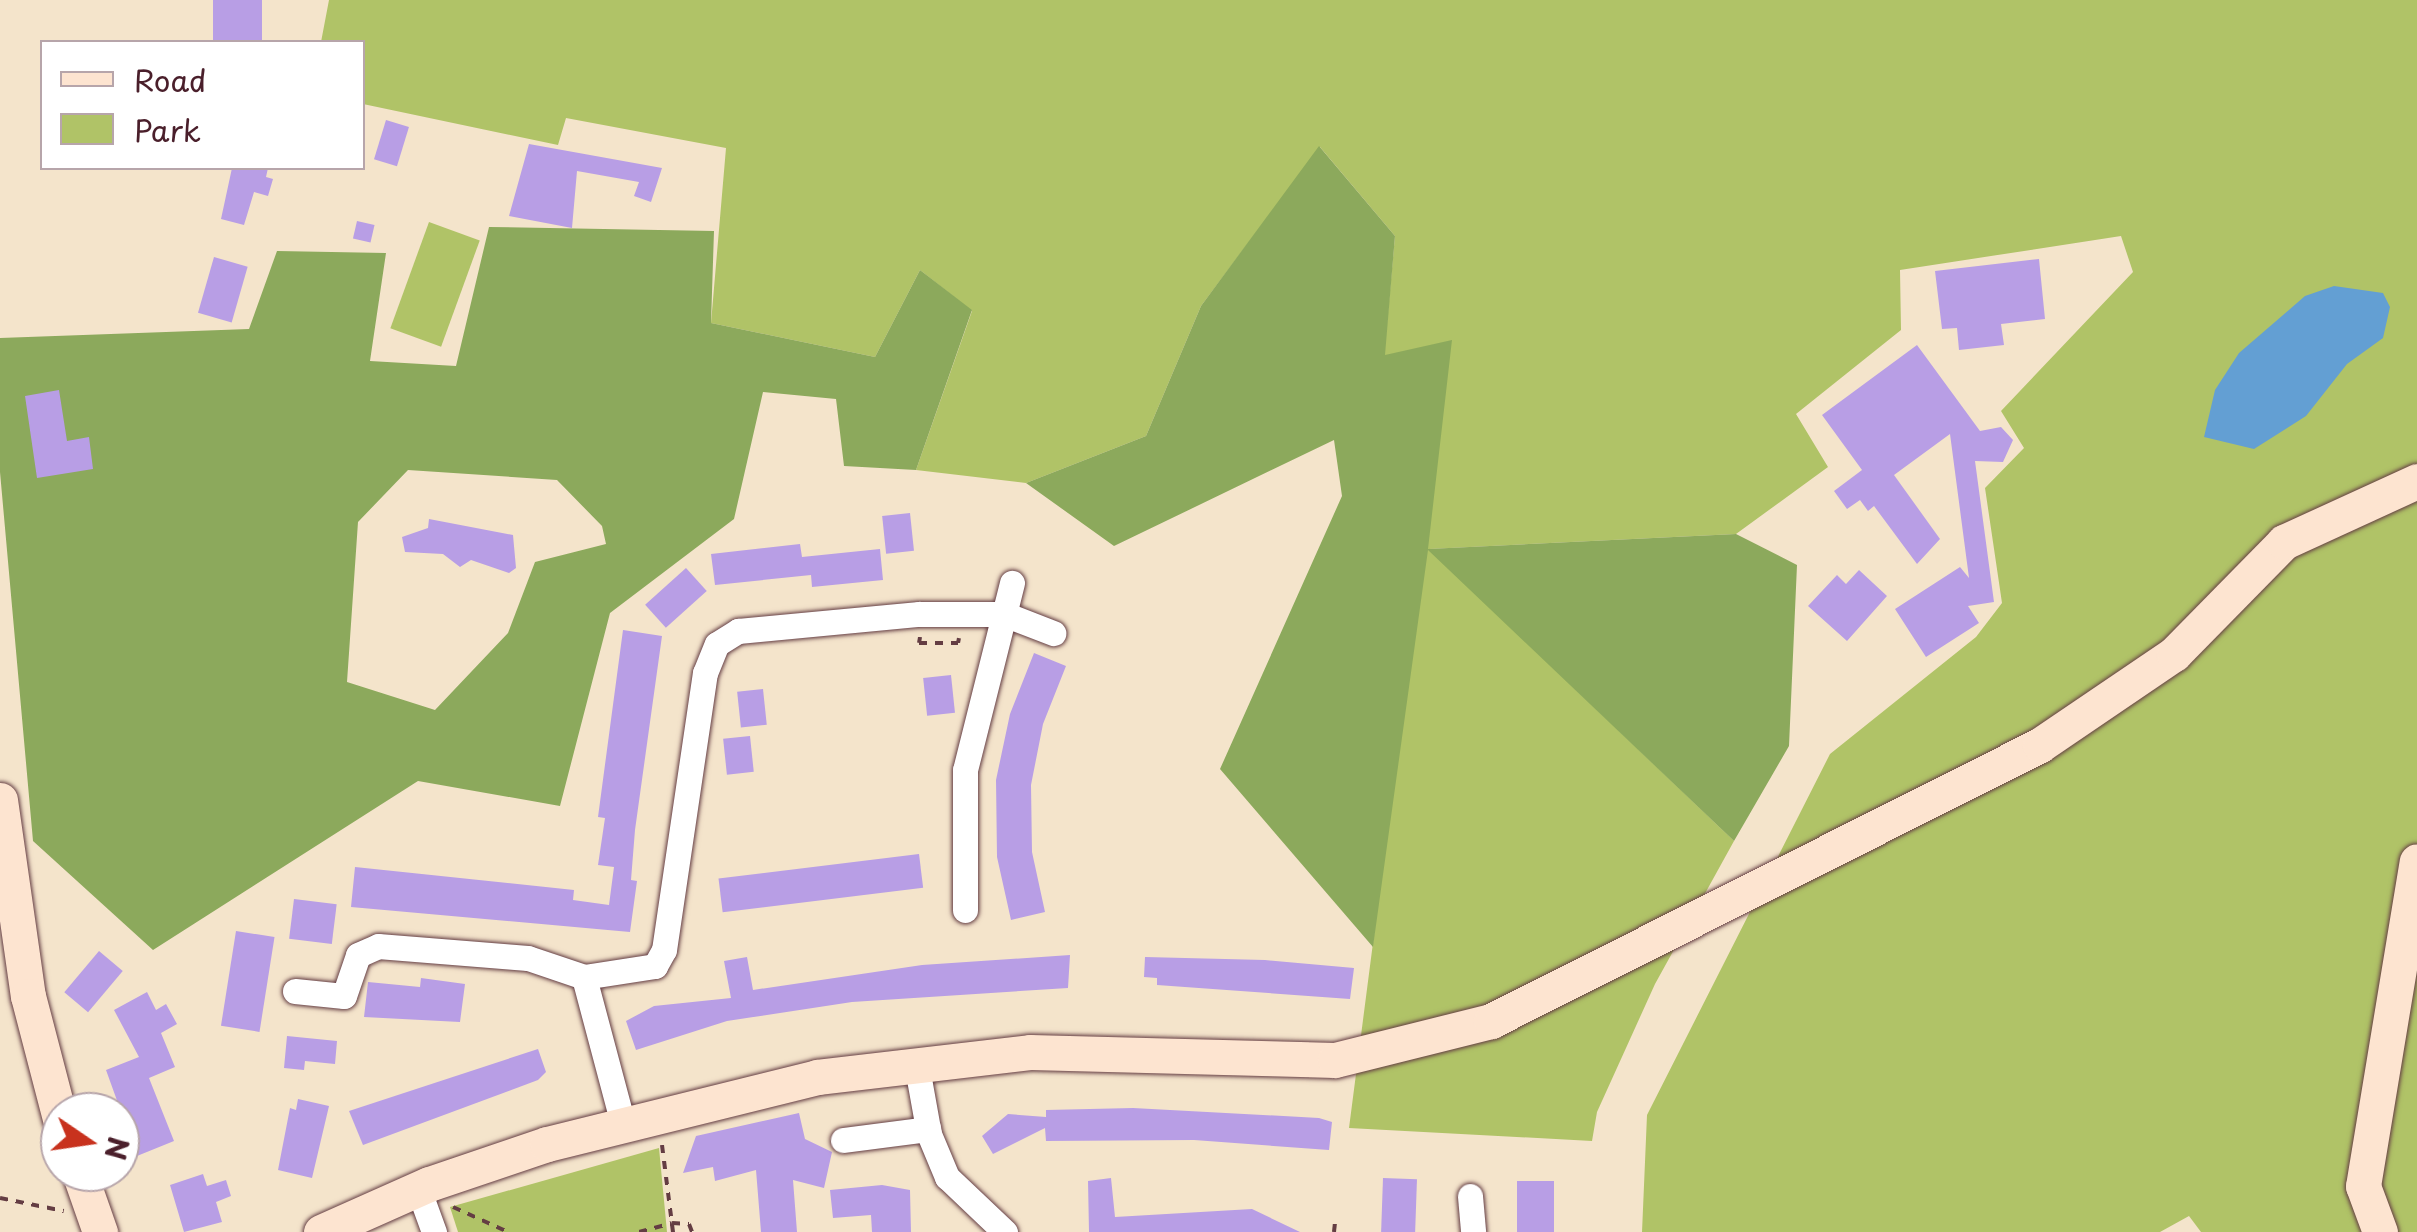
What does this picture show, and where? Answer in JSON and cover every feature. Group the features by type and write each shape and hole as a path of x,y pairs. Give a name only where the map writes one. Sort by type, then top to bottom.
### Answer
{"street":[{"path":"321,1232 640,1120 817,1077 916,1062 1087,1050 1334,1060 1490,1021 2040,745 2174,654 2284,542 2417,481"},
{"path":"965,910 965,770 1012,583"},
{"path":"296,991 344,996 358,956 378,946 528,958 584,978 655,966 664,950 705,673 717,644 738,631 1004,614 1053,633"},
{"path":"0,800 28,996 53,1092"},
{"path":"2380,1232 2363,1186 2417,861"},
{"path":"584,978 640,1120"},
{"path":"916,1062 928,1129 947,1177 973,1223 1006,1232"},
{"path":"844,1140 928,1129"},
{"path":"82,1192 87,1223"},
{"path":"1470,1196 1473,1232"},
{"path":"421,1197 434,1232"}],"path":[{"path":"920,625 919,643 958,643 960,626"},
{"path":"640,1120 673,1232"},
{"path":"421,1197 508,1232"},
{"path":"0,1198 87,1223"},
{"path":"639,1232 672,1223 689,1224 692,1232"},
{"path":"1334,1232 1335,1223"}],"green space":[{"path":"329,0 2417,0 2417,1232 2201,1232 2189,1216 2160,1232 1642,1232 1647,1115 1830,754 1976,637 2002,603 1985,488 2024,448 2001,411 2133,272 2121,236 1900,270 1901,330 1796,414 1828,467 1736,534 1429,549 1734,841 1655,984 1597,1112 1592,1141 1349,1128 1451,341 1384,356 1395,236 1320,147 1201,306 1146,436 1026,483 916,470 972,311 920,270 875,357 711,323 726,148 566,118 558,145 365,104 365,40 321,40"},
{"path":"1319,146 1395,236 1385,355 1452,340 1428,549 1736,534 1797,565 1789,746 1734,841 1428,550 1373,947 1220,769 1342,496 1334,440 1114,546 1026,483 1146,436 1201,306"},
{"path":"429,222 480,240 441,347 390,328"},
{"path":"489,227 714,231 711,323 875,357 920,270 972,310 916,470 844,466 836,399 763,392 734,519 610,613 560,806 418,781 153,950 33,841 0,472 0,338 249,329 277,251 386,253 370,361 456,366","holes":["408,470 557,480 602,526 606,544 535,562 508,633 435,710 347,682 358,522"]},
{"path":"659,1148 667,1232 458,1232 450,1207"}],"water":[{"path":"2334,286 2383,293 2390,307 2383,338 2347,364 2306,416 2254,449 2204,437 2215,390 2239,353 2305,296"}],"building":[{"path":"213,0 262,0 262,40 213,40"},
{"path":"386,120 409,127 397,166 374,159"},
{"path":"529,144 662,168 651,202 634,196 639,182 577,171 572,228 509,216"},
{"path":"232,170 268,170 266,177 273,179 268,196 254,192 244,225 221,219"},
{"path":"357,221 375,225 370,243 353,239"},
{"path":"214,257 248,267 232,322 198,313"},
{"path":"2039,259 2045,319 2001,324 2004,345 1959,350 1957,328 1942,329 1935,271"},
{"path":"1917,345 1980,431 2001,427 2013,440 2003,462 1975,461 1994,602 1968,606 1979,623 1926,657 1895,609 1960,567 1969,578 1950,434 1894,475 1940,539 1917,564 1874,506 1868,511 1860,500 1847,509 1834,491 1862,470 1822,415"},
{"path":"59,390 67,441 89,437 93,469 37,478 25,396"},
{"path":"910,513 914,551 886,554 882,516"},
{"path":"429,519 513,535 516,568 509,573 471,560 460,567 443,554 405,552 402,537 428,528"},
{"path":"800,544 802,557 880,549 883,580 812,587 811,575 715,585 711,554"},
{"path":"686,568 707,591 666,628 645,605"},
{"path":"1859,570 1887,596 1847,641 1808,606 1837,575 1846,584"},
{"path":"623,630 662,636 635,830 631,880 637,881 630,932 351,907 355,867 574,890 573,900 609,905 614,867 598,865 605,818 598,817"},
{"path":"1034,653 1066,666 1043,724 1031,785 1032,852 1045,912 1011,920 997,857 996,780 1010,714"},
{"path":"951,675 955,713 927,716 923,678"},
{"path":"763,689 767,725 741,728 737,692"},
{"path":"750,736 754,772 727,775 723,739"},
{"path":"919,854 923,888 723,912 719,879"},
{"path":"294,899 337,904 332,944 289,939"},
{"path":"236,931 275,937 260,1032 221,1026"},
{"path":"99,951 123,971 88,1012 64,992"},
{"path":"1070,955 1068,988 852,1002 727,1021 636,1050 626,1021 654,1006 731,998 724,961 747,957 753,990 922,965"},
{"path":"1145,957 1265,960 1354,968 1350,999 1157,985 1157,978 1144,977"},
{"path":"421,978 465,984 460,1022 364,1017 368,982 420,987"},
{"path":"147,992 156,1010 166,1004 177,1024 161,1033 175,1067 149,1078 174,1141 140,1155 140,1092 114,1092 106,1070 139,1057 114,1010"},
{"path":"287,1036 337,1041 335,1064 305,1061 304,1070 284,1068"},
{"path":"538,1049 546,1072 538,1080 363,1145 349,1111"},
{"path":"298,1099 329,1106 312,1178 278,1170 290,1108 296,1110"},
{"path":"1133,1108 1319,1118 1332,1122 1329,1150 1194,1140 1046,1141 1045,1128 993,1154 982,1136 1008,1114 1046,1117 1046,1110"},
{"path":"799,1113 805,1139 832,1152 824,1188 793,1180 797,1232 761,1232 756,1170 715,1181 713,1167 683,1173 696,1136"},
{"path":"203,1174 207,1186 226,1180 231,1196 216,1202 222,1222 184,1232 170,1185"},
{"path":"1111,1178 1115,1217 1252,1209 1300,1232 1089,1232 1088,1181"},
{"path":"1383,1178 1417,1179 1415,1232 1381,1232"},
{"path":"1517,1181 1554,1181 1554,1232 1517,1232"},
{"path":"882,1185 910,1190 911,1232 872,1232 871,1215 833,1218 830,1190"}]}
